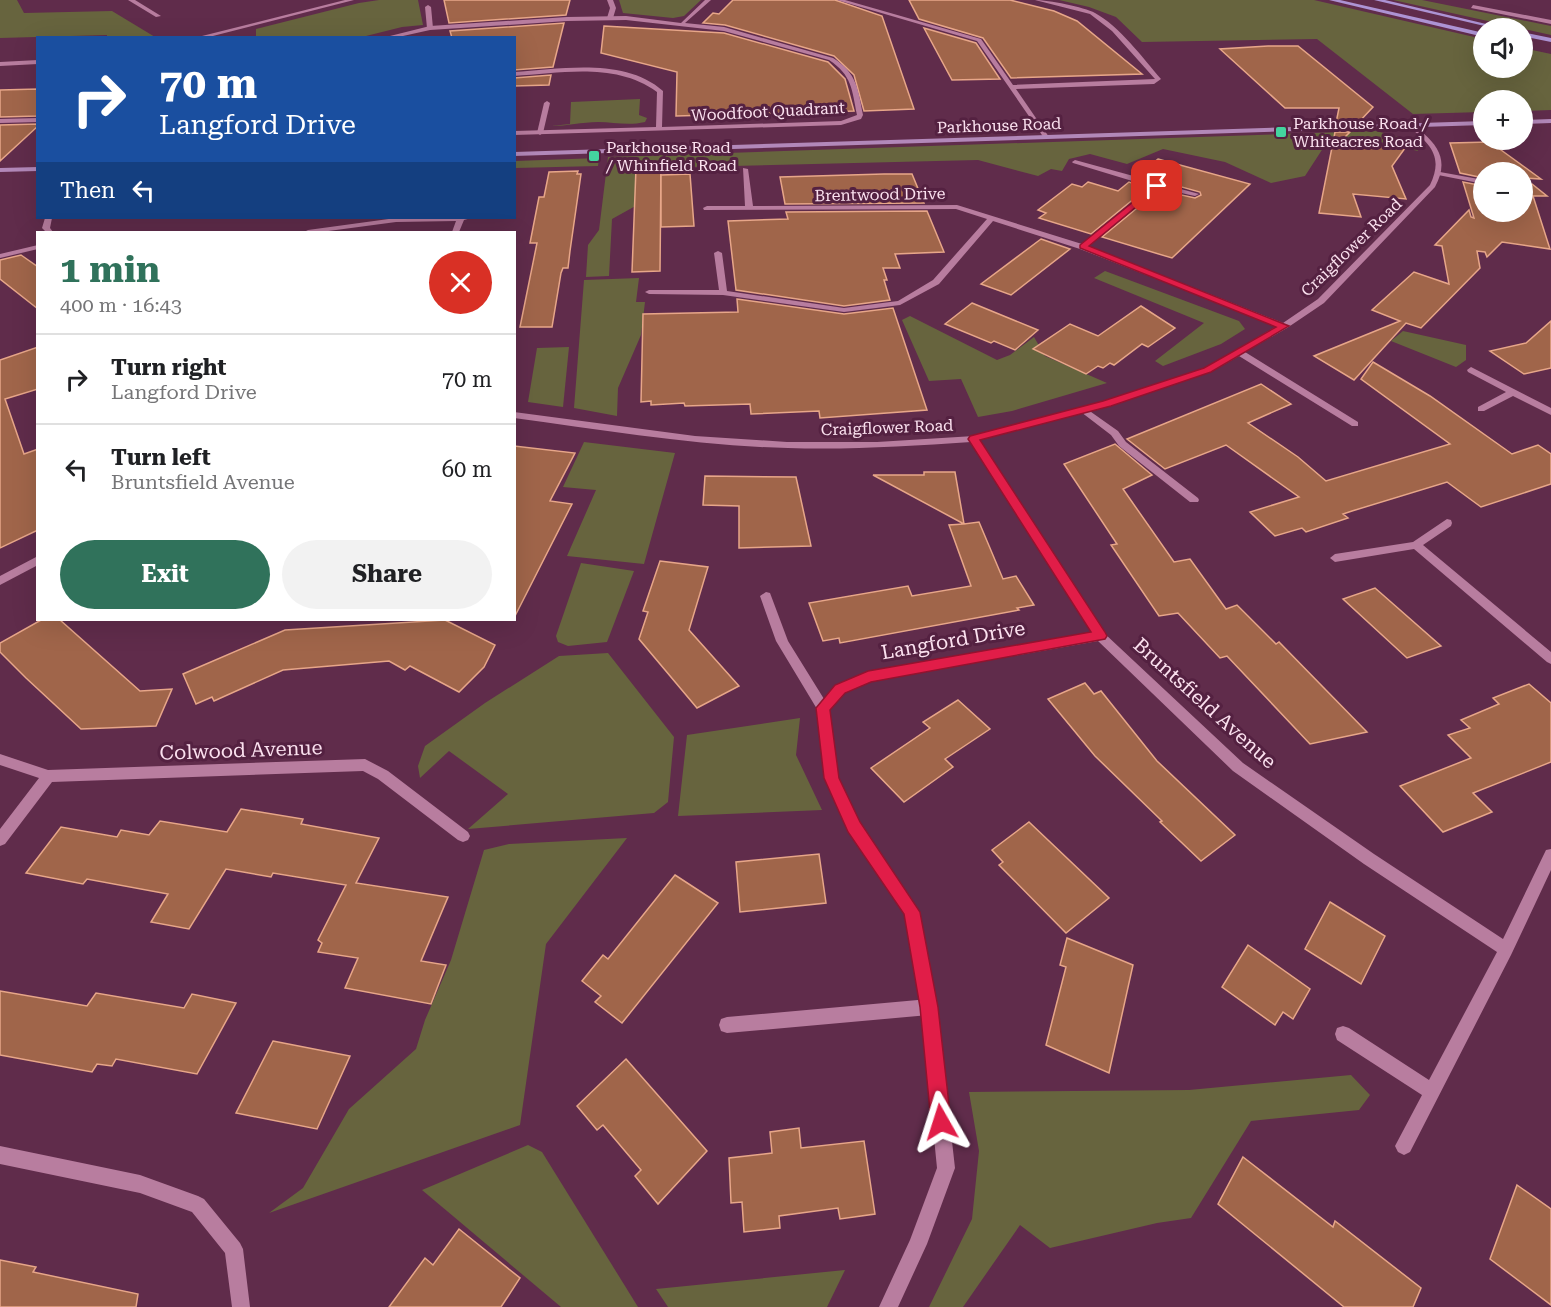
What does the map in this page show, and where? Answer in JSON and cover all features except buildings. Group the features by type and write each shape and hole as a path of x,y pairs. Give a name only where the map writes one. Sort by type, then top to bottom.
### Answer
{"main road":[{"path":"1332,0 1473,32"},
{"path":"1377,0 1473,22"},
{"path":"1533,36 1551,40"},
{"path":"1533,122 1551,121"},
{"name":"Parkhouse Road","path":"516,154 1473,123"},
{"path":"0,170 36,169"}],"street":[{"path":"131,0 158,16"},
{"path":"316,0 325,5"},
{"path":"204,36 351,0"},
{"path":"610,0 613,8 610,18"},
{"path":"682,22 708,0"},
{"path":"840,0 979,40 1046,137"},
{"path":"854,3 861,0"},
{"path":"1013,87 1154,82 1158,78 1114,30 1092,13 1038,0"},
{"path":"427,4 430,28"},
{"path":"1473,7 1551,21"},
{"name":"Woodfoot Quadrant","path":"393,36 430,28 610,18 682,22 747,34 831,59 843,65 851,74 860,115 859,118 841,123 516,133"},
{"path":"0,64 36,62"},
{"path":"516,74 597,71 634,74 651,82 660,91 659,129"},
{"path":"540,133 547,102"},
{"path":"0,121 36,120"},
{"path":"1410,125 1426,138 1438,153 1442,166 1440,174 1473,180"},
{"path":"1076,162 1157,186 1195,194"},
{"path":"745,169 749,206"},
{"name":"Craigflower Road","path":"516,415 695,439 787,445 877,446 974,439 1084,410 1208,370 1321,302 1433,186 1440,174"},
{"path":"1083,247 1157,186"},
{"name":"Brentwood Drive","path":"707,207 816,209 945,205 967,209 1083,247 1284,326"},
{"path":"649,292 723,293 844,310 900,303 936,282 993,218"},
{"path":"315,231 396,220 428,219"},
{"path":"0,256 36,247"},
{"path":"718,253 723,293"},
{"path":"1239,352 1355,424"},
{"path":"1471,370 1551,412"},
{"path":"1481,409 1513,392"},
{"path":"1084,410 1115,433 1122,444 1194,500"},
{"name":"Bruntsfield Avenue","path":"974,439 1100,636 1238,767 1369,859 1506,950"},
{"path":"1335,558 1416,545 1447,523"},
{"path":"1416,545 1551,659"},
{"path":"0,581 36,561"},
{"path":"766,596 770,614 786,652 823,708 831,778 854,827 912,912 929,1007 946,1168 918,1244 888,1307"},
{"name":"Langford Drive","path":"823,708 840,689 868,676 1100,636"},
{"name":"Colwood Avenue","path":"0,759 48,776 364,765 383,775 463,836"},
{"path":"0,840 48,776"},
{"path":"1404,1146 1506,950 1551,855"},
{"path":"727,1025 929,1007"},
{"path":"1343,1034 1432,1092"},
{"path":"0,1155 140,1184 198,1205 234,1249 241,1307"}],"shaded area":[{"path":"0,0 17,0 24,13 112,11 153,36 107,35 0,38"},
{"path":"379,0 418,0 423,25 402,27 366,36 256,36 256,29"},
{"path":"619,0 701,0 684,16 673,18 623,13"},
{"path":"1059,0 1314,0 1473,37 1473,78 1533,78 1533,50 1551,54 1551,110 1533,111 1533,90 1473,90 1473,112 1413,114 1317,39 1142,42 1116,17 1089,7"},
{"path":"1393,0 1422,0 1511,18 1474,18"},
{"path":"1533,22 1551,26 1551,35 1533,31"},
{"path":"640,99 639,115 647,118 645,122 627,124 592,122 551,126 570,124 571,102"},
{"path":"1376,131 1414,141 1418,151 1364,138 1329,139 1305,176 1271,183 1225,162 1163,149 1127,164 1090,154 1069,159 1062,171 1051,169 1038,176 978,160 648,168 639,204 612,219 609,276 586,277 588,245 599,230 608,157"},
{"path":"599,158 598,166 516,168 516,161"},
{"path":"1105,271 1239,321 1245,329 1221,344 1163,366 1155,361 1204,323 1094,278"},
{"path":"639,278 636,302 645,302 641,335 618,388 617,416 574,408 584,280"},
{"path":"910,316 997,360 1010,355 1034,337 1045,356 1107,383 1012,411 978,417 961,379 929,381 902,320"},
{"path":"1403,331 1466,345 1466,360 1456,367 1391,341"},
{"path":"569,347 563,407 528,402 537,348"},
{"path":"584,442 675,453 644,564 567,556 596,490 563,487"},
{"path":"581,563 634,571 607,642 568,646 558,642 556,636"},
{"path":"608,653 674,737 668,802 654,813 468,829 508,794 449,751 420,778 418,766 425,746 485,703 559,656"},
{"path":"800,718 796,755 822,810 678,816 687,735"},
{"path":"627,838 546,944 520,1125 269,1213 303,1188 349,1109 416,1049 425,1020 451,960 484,850 509,844"},
{"path":"1351,1075 1370,1095 1359,1110 1251,1121 1191,1218 1157,1223 1050,1248 1020,1225 963,1307 929,1307 972,1219 979,1151 969,1092 1189,1090"},
{"path":"528,1145 542,1152 638,1307 561,1307 422,1190"},
{"path":"845,1270 827,1307 668,1307 656,1289"}],"place":[{"name":"Parkhouse Road / Whiteacres Road","path":"1281,132"},
{"name":"Parkhouse Road / Whinfield Road","path":"594,156"}],"route":[{"path":"941,1122 929,1007 912,912 854,827 831,778 823,708 840,689 868,676 1100,636 974,439 1107,404 1208,370 1284,326 1083,247 1157,186"}]}
